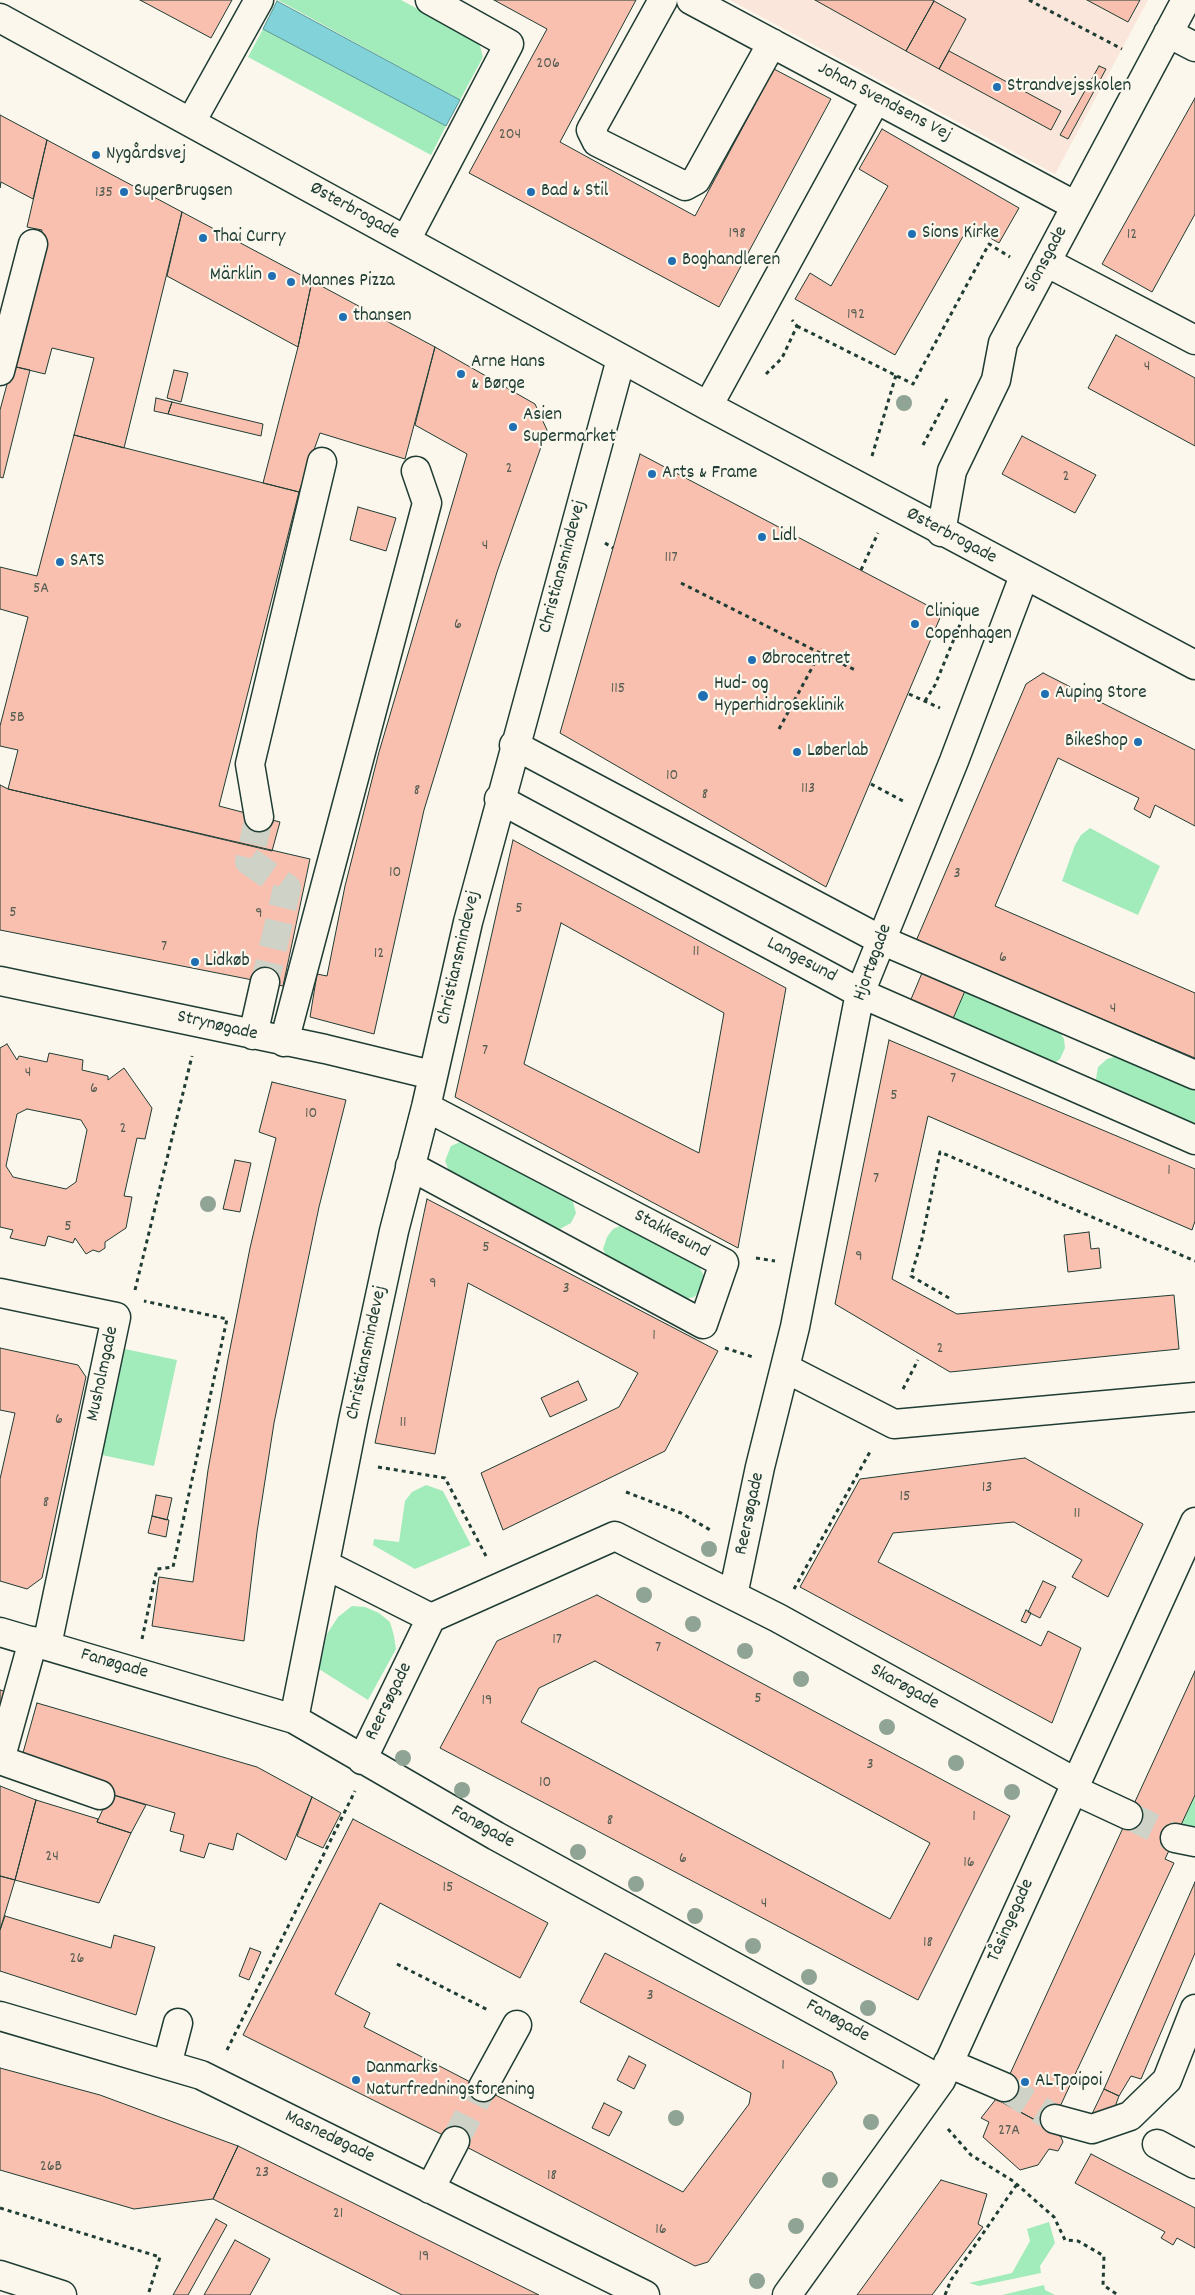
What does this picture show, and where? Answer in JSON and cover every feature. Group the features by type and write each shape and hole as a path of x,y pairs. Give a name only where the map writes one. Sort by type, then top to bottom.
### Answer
{"street":[{"path":"192,122 259,0"},
{"path":"406,240 509,44 430,0"},
{"path":"663,0 591,130 597,142 685,186 696,180 772,43"},
{"name":"Johan Svendsens Vej","path":"691,0 1076,206"},
{"name":"Sionsgade","path":"941,532 952,472 996,380 1003,343 1186,0"},
{"name":"Østerbrogade","path":"0,18 621,359 941,532 1195,665"},
{"path":"1168,33 1195,47"},
{"path":"708,406 876,99"},
{"path":"0,371 33,244"},
{"path":"1043,268 1195,340"},
{"name":"Christiansmindevej","path":"294,1719 394,1232 426,1107 468,922 514,745 621,359"},
{"path":"259,817 250,764 322,462"},
{"path":"284,1042 427,503 416,471"},
{"name":"Hjortøgade","path":"785,1368 807,1268 860,994 954,761 1024,576"},
{"path":"514,745 881,940 1195,1075"},
{"name":"Langesund","path":"500,799 860,994 1195,1140"},
{"name":"Strynøgade","path":"0,981 200,1022 432,1075"},
{"path":"253,1035 265,982"},
{"name":"Stakkesund","path":"426,1107 724,1263 703,1324"},
{"path":"410,1166 703,1324"},
{"path":"0,1293 125,1308"},
{"name":"Musholmgade","path":"0,1760 40,1643 125,1308"},
{"path":"785,1368 894,1424 1195,1397"},
{"name":"Reersøgade","path":"732,1595 760,1467 785,1368"},
{"name":"Tåsingegade","path":"787,2295 944,2071 1195,1522"},
{"path":"326,1565 431,1618 615,1536 732,1595"},
{"name":"Skarøgade","path":"732,1595 778,1618 1073,1786 1128,1815"},
{"name":"Reersøgade","path":"365,1762 431,1618"},
{"name":"Fanøgade","path":"0,1632 294,1719 365,1762 496,1836 944,2071 1004,2087"},
{"path":"0,1760 100,1795"},
{"path":"1055,2119 1092,2128 1130,2116 1167,2080 1195,2010"},
{"name":"Masnedøgade","path":"0,2016 201,2075 645,2295"},
{"path":"167,2065 178,2023"},
{"path":"483,2087 517,2025"},
{"path":"430,2189 455,2141"},
{"path":"1157,2144 1195,2164"},
{"path":"0,2275 62,2295"}],"path":[{"path":"1029,0 1151,65"},
{"path":"797,326 913,384 989,244 1043,268"},
{"path":"862,489 896,375"},
{"path":"923,445 950,393"},
{"path":"861,570 891,505"},
{"path":"681,583 821,651 855,670"},
{"path":"925,701 935,685 961,622"},
{"path":"779,730 821,651"},
{"path":"135,1672 157,1569 172,1567 227,1319 125,1308 200,1022"},
{"path":"948,1298 911,1276 922,1239 940,1152 1195,1261"},
{"path":"724,1263 741,1255 807,1268"},
{"path":"703,1324 722,1346 785,1368"},
{"path":"778,1618 887,1421 918,1360"},
{"path":"346,1460 445,1478 500,1586"},
{"path":"626,1492 681,1512 743,1550"},
{"path":"214,2081 234,2030 365,1762"},
{"path":"397,1964 517,2025"},
{"path":"971,2154 1017,2184 1054,2217 1065,2240 1078,2241 1104,2256 1103,2285 1118,2295"},
{"path":"945,2295 951,2280 1017,2184"},
{"path":"0,2208 160,2257 148,2295"}],"shaded area":[{"name":"Strandvejsskolen","path":"730,0 1148,0 1055,174"}],"green space":[{"path":"278,0 401,0 479,42 483,57 460,100"},
{"path":"263,29 446,126 431,155 248,57"},
{"path":"1090,828 1160,866 1138,915 1062,881 1075,845 1081,835"},
{"path":"965,991 1059,1031 1064,1039 1065,1048 1060,1059 1053,1064 952,1021"},
{"path":"1117,1056 1195,1090 1195,1129 1100,1089 1096,1079 1098,1067 1107,1059"},
{"path":"467,1139 571,1195 576,1213 571,1223 560,1229 547,1226 451,1176 445,1161 451,1146"},
{"path":"622,1225 699,1266 705,1278 703,1288 694,1297 684,1299 609,1261 603,1249 607,1237 613,1229"},
{"path":"125,1349 177,1360 154,1466 102,1455"},
{"path":"426,1485 443,1491 471,1545 415,1569 373,1545 374,1539 399,1542 405,1501 412,1492"},
{"path":"352,1606 365,1607 379,1613 390,1622 394,1636 396,1649 368,1700 319,1669 327,1634 338,1617"},
{"path":"1195,1795 1195,1828 1179,1830"},
{"path":"1049,2222 1055,2243 1040,2266 1041,2273 979,2286 969,2283 1012,2273 1030,2241 1027,2229"},
{"path":"1044,2285 1045,2290 1055,2295 1002,2295"}],"water":[{"path":"277,1 460,100 446,126 263,29"}],"building":[{"path":"140,0 232,0 211,38"},
{"path":"494,0 636,0 560,142 695,216 774,69 831,99 719,307 469,173 547,29"},
{"path":"815,0 932,0 934,1 906,51"},
{"path":"1087,0 1140,0 1128,22"},
{"path":"934,1 966,19 939,69 906,51"},
{"path":"949,51 1061,111 1051,130 939,69"},
{"path":"1099,66 1106,69 1068,139 1060,135"},
{"path":"1195,98 1195,214 1152,292 1102,264"},
{"path":"0,115 47,140 33,199 1,182 0,188"},
{"name":"Sions Kirke","path":"882,129 1019,208 999,243 969,226 895,355 795,299 810,273 831,286 888,186 859,169"},
{"path":"47,140 182,212 124,448 74,435 94,358 52,348 45,374 12,366 42,230 27,227"},
{"path":"182,212 312,281 298,347 167,276"},
{"path":"312,281 435,347 405,459 320,433 299,492 263,483 298,347"},
{"path":"1116,335 1195,378 1195,446 1088,388"},
{"path":"435,347 535,404 547,430 497,572 424,810 374,1034 310,1017 317,974 327,976 345,886 379,752 467,454 415,425"},
{"path":"12,366 30,370 3,478 0,477 0,410"},
{"path":"174,370 188,373 181,402 167,398"},
{"path":"156,398 172,402 168,414 154,411"},
{"path":"172,402 263,424 261,436 168,414"},
{"path":"74,435 299,492 219,806 280,822 272,851 8,789 18,750 0,746 0,726 28,617 0,609 0,567 37,576"},
{"path":"1022,436 1096,475 1075,513 1002,474"},
{"name":"Øbrocentret","path":"640,454 942,613 826,887 560,733"},
{"path":"358,507 396,518 386,551 350,540"},
{"path":"1043,673 1195,750 1195,826 1155,805 1150,818 1134,809 1139,798 1058,758 995,906 1195,993 1195,1058 916,941 1026,684"},
{"path":"0,785 8,789 310,859 283,986 0,930"},
{"path":"513,840 786,988 738,1248 455,1097","holes":["561,923 724,1013 699,1153 524,1064"]},
{"path":"922,973 965,991 952,1021 909,1004"},
{"path":"889,1040 1195,1169 1195,1221 1192,1230 928,1116 892,1279 957,1314 1174,1295 1179,1349 950,1372 835,1304"},
{"path":"7,1044 17,1060 19,1056 47,1062 49,1053 83,1060 82,1070 108,1076 108,1080 124,1068 152,1108 145,1139 137,1138 124,1196 132,1197 126,1228 105,1242 105,1248 99,1252 93,1250 86,1254 75,1238 73,1243 48,1236 45,1246 10,1238 13,1230 0,1227 0,1048","holes":["27,1109 81,1120 87,1130 76,1182 66,1189 13,1177 6,1166 17,1114"]},
{"path":"272,1082 346,1100 319,1207 274,1423 257,1532 244,1641 152,1626 159,1577 193,1582 208,1470 228,1359 250,1248 276,1138 259,1132"},
{"path":"235,1160 251,1163 240,1212 223,1209"},
{"path":"427,1199 718,1351 665,1451 503,1530 481,1473 619,1407 638,1373 468,1283 435,1454 375,1443"},
{"path":"1089,1232 1091,1249 1099,1248 1101,1268 1068,1272 1064,1235"},
{"path":"0,1348 78,1365 86,1377 42,1578 27,1589 0,1581 0,1479 15,1413 0,1410"},
{"path":"578,1381 587,1400 550,1417 541,1398"},
{"path":"1025,1458 1143,1524 1108,1597 1072,1577 1082,1560 1014,1522 893,1533 878,1562 1041,1646 1048,1631 1081,1648 1052,1723 800,1587 860,1479"},
{"path":"156,1495 172,1498 167,1520 152,1516"},
{"path":"152,1516 169,1520 166,1537 148,1533"},
{"path":"1043,1581 1056,1587 1040,1618 1028,1612"},
{"path":"597,1595 1010,1816 918,2000 440,1748 497,1641","holes":["595,1661 930,1843 890,1919 521,1722 539,1688"]},
{"path":"1026,1610 1031,1613 1026,1623 1021,1621"},
{"path":"1195,1671 1195,1795 1165,1859 1174,1863 1050,2128 996,2099 1004,2087"},
{"path":"0,1690 7,1692 0,1714"},
{"path":"37,1703 257,1767 312,1797 286,1860 237,1833 233,1850 209,1843 204,1858 180,1851 184,1835 170,1831 175,1813 19,1767"},
{"path":"0,1786 36,1800 15,1880 0,1876"},
{"path":"110,1794 146,1805 131,1833 97,1822"},
{"path":"312,1797 341,1813 323,1848 297,1836"},
{"path":"36,1800 98,1819 97,1822 131,1833 99,1903 15,1880"},
{"path":"353,1819 548,1923 520,1978 380,1903 335,1994 370,2013 364,2027 683,2192 749,2104 751,2093 580,2002 605,1953 832,2072 837,2083 708,2262 695,2266 455,2141 243,2035"},
{"path":"0,1876 15,1880 0,1930"},
{"path":"1195,1882 1195,1953 1141,2079 1131,2076 1119,2096 1104,2089"},
{"path":"5,1916 111,1948 114,1935 155,1947 136,2015 0,1971 0,1930"},
{"path":"250,1948 261,1952 249,1980 239,1976"},
{"path":"629,2056 646,2065 634,2089 617,2080"},
{"path":"0,2068 100,2095 238,2146 213,2199 134,2209 0,2170"},
{"path":"1104,2089 1119,2096 1113,2112 1092,2114"},
{"path":"996,2099 1050,2128 1061,2137 1063,2142 1058,2151 1049,2149 1038,2165 1020,2170 983,2137 989,2122 981,2118"},
{"path":"604,2103 622,2112 609,2136 592,2128"},
{"path":"238,2146 539,2295 402,2295 213,2199"},
{"path":"1091,2154 1195,2208 1195,2248 1177,2238 1173,2245 1161,2238 1165,2232 1075,2183"},
{"path":"941,2180 987,2194 978,2224 983,2227 932,2295 857,2295"},
{"path":"216,2219 227,2225 188,2295 173,2295"},
{"path":"235,2240 270,2259 250,2295 204,2295"}],"tunnel":[{"path":"259,817 249,861 287,888 265,982"},
{"path":"1128,1815 1175,1838"},
{"path":"455,2141 483,2087"},
{"path":"1004,2087 1055,2119"}],"place":[{"name":"Strandvejsskolen","path":"997,87"},
{"name":"Nygårdsvej","path":"96,155"},
{"name":"SuperBrugsen","path":"124,192"},
{"name":"Bad & Stil","path":"531,192"},
{"name":"Sions Kirke","path":"912,234"},
{"name":"Thai Curry","path":"203,238"},
{"name":"Boghandleren","path":"672,261"},
{"name":"Märklin","path":"272,276"},
{"name":"Mannes Pizza","path":"291,282"},
{"name":"thansen","path":"343,317"},
{"name":"Arne Hans & Børge","path":"461,374"},
{"name":"Asien Supermarket","path":"513,427"},
{"name":"Arts & Frame","path":"652,474"},
{"name":"Lidl","path":"762,537"},
{"name":"SATS","path":"60,562"},
{"name":"Clinique Copenhagen","path":"915,624"},
{"name":"Øbrocentret","path":"752,660"},
{"name":"Auping Store","path":"1045,694"},
{"name":"Hud- og Hyperhidroseklinik","path":"703,696"},
{"name":"BikeShop","path":"1138,742"},
{"name":"Løberlab","path":"797,752"},
{"name":"Lidkøb","path":"195,962"},
{"name":"Danmarks Naturfredningsforening","path":"356,2080"},
{"name":"ALTpoipoi","path":"1025,2082"}]}
